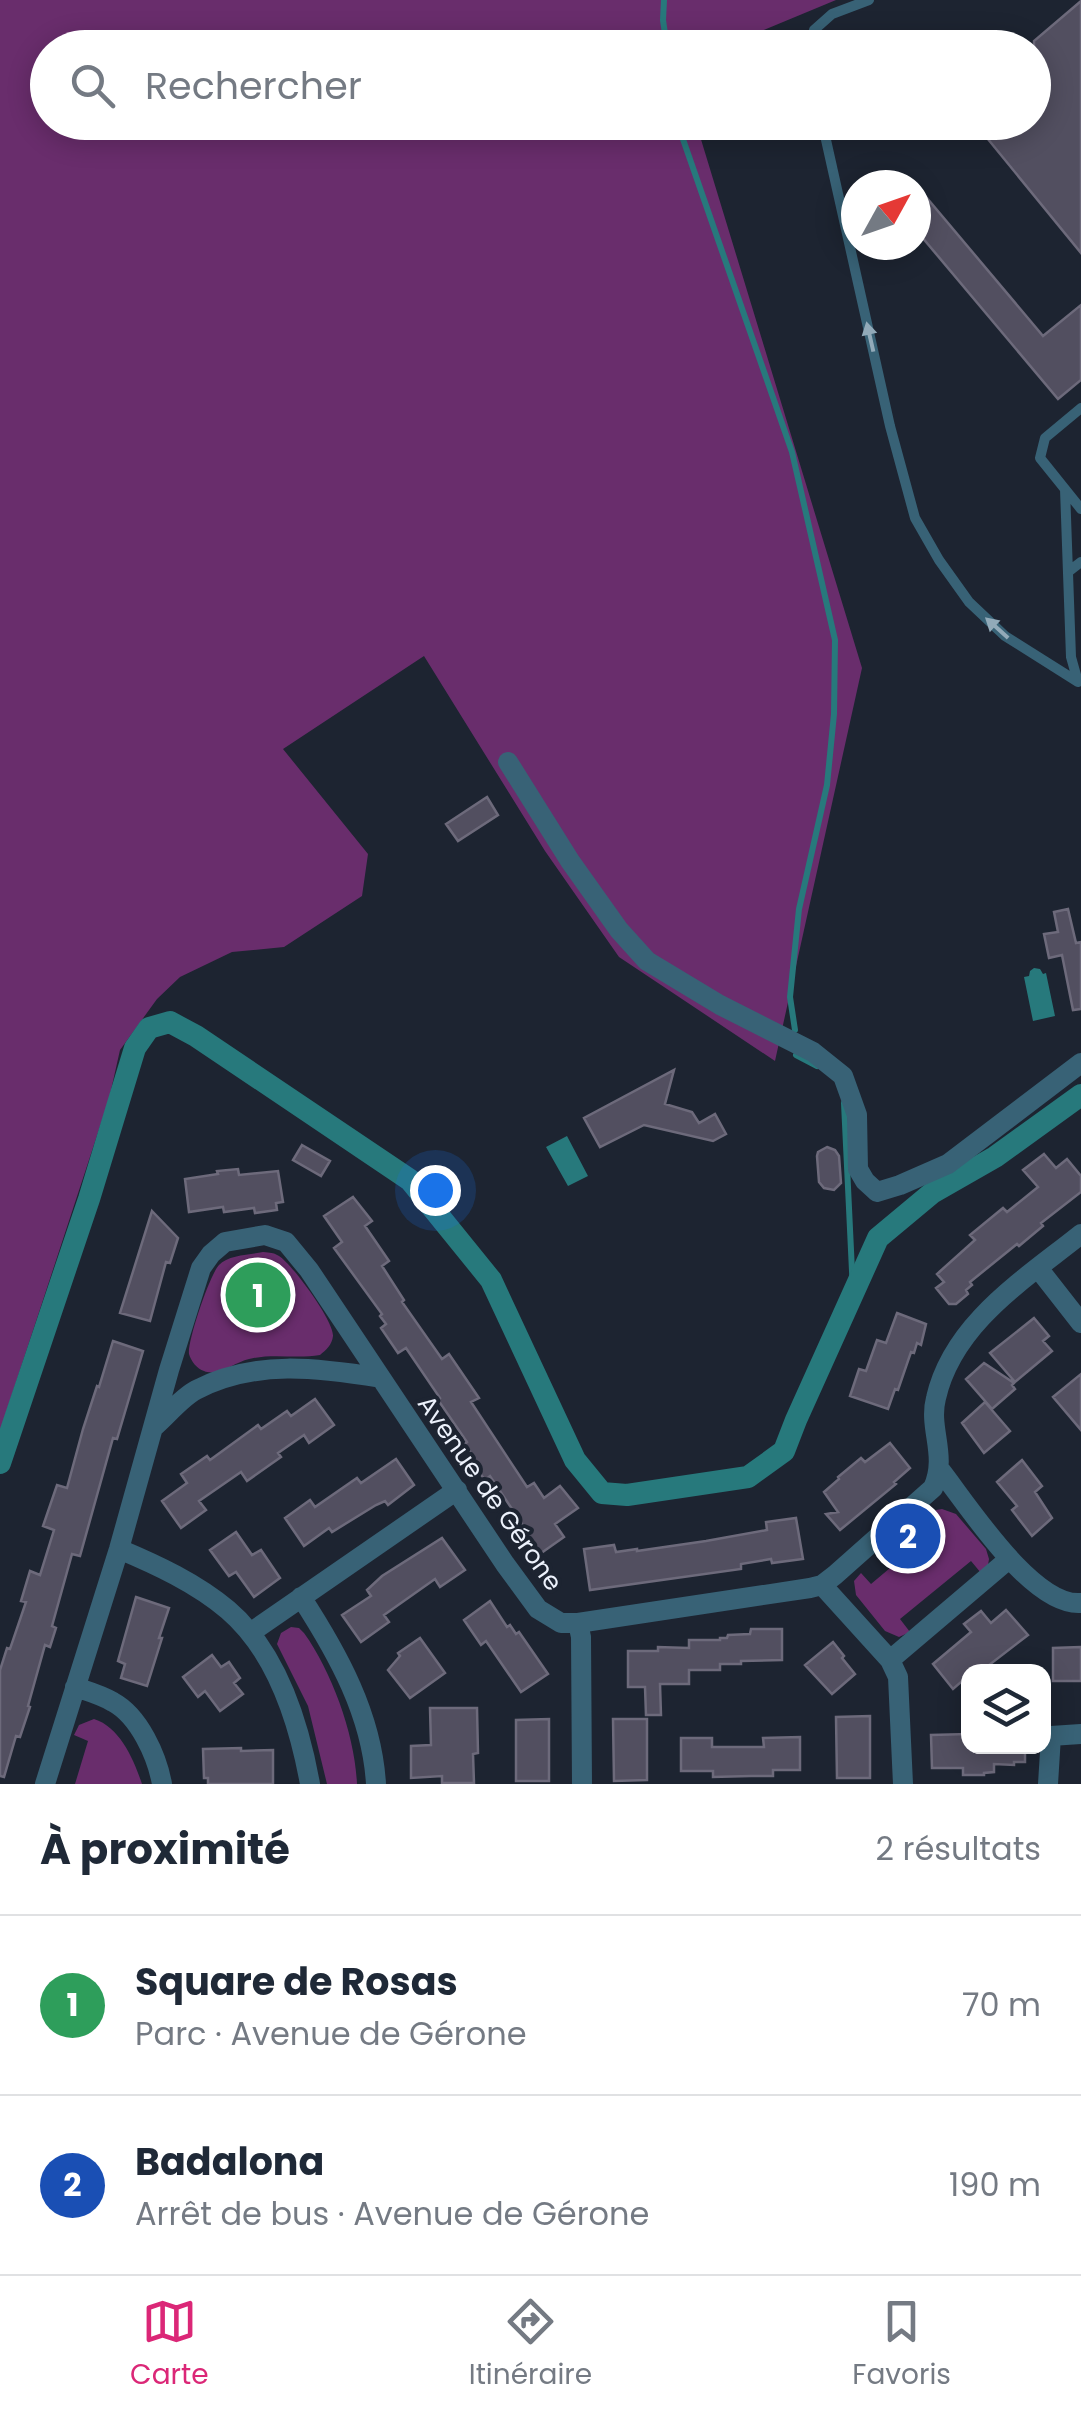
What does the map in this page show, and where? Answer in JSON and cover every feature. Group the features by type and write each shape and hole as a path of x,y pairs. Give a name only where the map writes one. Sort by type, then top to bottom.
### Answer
{"street":[{"path":"508,762 570,861 646,961 720,1005 813,1052 843,1076 857,1116 858,1169 864,1181 877,1192 948,1164 1081,1063"},
{"path":"582,1784 578,1623 822,1584 933,1488 940,1471 934,1401 962,1338 983,1314 1081,1234"},
{"name":"Avenue de Gérone","path":"45,1784 119,1549 200,1268 225,1242 265,1235 286,1242 309,1270 538,1610 561,1623 578,1623"},
{"path":"1038,1268 1081,1323"},
{"path":"154,1428 194,1391 242,1373 300,1367 381,1378"},
{"path":"940,1471 1010,1559 1042,1590 1068,1604 1081,1604"},
{"path":"250,1633 456,1490"},
{"path":"119,1549 196,1588 229,1611 250,1633 276,1675 302,1742 310,1784"},
{"path":"890,1660 1010,1559"},
{"path":"822,1584 890,1660 898,1676 903,1784"},
{"path":"301,1597 348,1678 366,1726 376,1784"},
{"path":"75,1686 116,1703 141,1730 158,1763 162,1784"},
{"path":"1048,1784 1051,1736 1081,1734"}],"lane":[{"path":"814,30 832,14 868,0"},
{"path":"826,140 890,426 915,518 969,602 1005,636 1080,684"},
{"path":"1081,408 1045,438 1040,458 1081,509"},
{"path":"1064,489 1071,657 1080,684"},
{"path":"1068,572 1081,562"}],"shaded area":[{"path":"0,0 836,0 764,30 30,30 30,140 701,140 862,668 775,1061 619,957 545,851 424,656 283,749 368,854 362,896 284,947 232,952 180,977 157,999 120,1050 109,1099 0,1431"},
{"path":"1034,968 1046,973 1055,1016 1033,1021 1024,977"},
{"path":"567,1136 588,1176 568,1186 546,1147"},
{"path":"263,1252 279,1256 302,1281 327,1318 332,1329 331,1342 320,1355 258,1357 215,1372 201,1370 191,1359 189,1347 215,1271 228,1259"},
{"path":"942,1509 956,1514 986,1549 988,1565 981,1573 971,1561 900,1619 910,1632 899,1637 885,1631 856,1595 854,1581 861,1573 871,1584 927,1537 918,1525"},
{"path":"291,1627 304,1633 333,1685 352,1745 357,1784 327,1784 308,1706 277,1644 281,1633"},
{"path":"94,1719 119,1737 142,1784 75,1784 88,1741 74,1735 79,1725"}],"building":[{"path":"1081,1 1081,253 989,140 1051,140 1051,30 1047,30"},
{"path":"931,203 1043,336 1081,305 1081,380 1058,399 931,248"},
{"path":"487,797 498,815 458,841 446,824"},
{"path":"1068,909 1076,943 1081,942 1081,1009 1073,1010 1062,955 1049,958 1044,934 1058,932 1054,912"},
{"path":"674,1070 665,1104 692,1112 699,1123 715,1114 726,1134 713,1141 644,1125 600,1147 584,1118"},
{"path":"302,1145 330,1161 321,1176 293,1160"},
{"path":"827,1147 839,1156 841,1183 834,1190 819,1182 817,1156"},
{"path":"1044,1154 1056,1168 1067,1159 1081,1176 1081,1192 970,1282 968,1294 956,1304 949,1304 936,1288 944,1282 937,1274 975,1240 970,1235 1003,1208 1007,1212 1038,1187 1023,1170"},
{"path":"238,1169 239,1175 278,1171 283,1202 276,1203 277,1210 224,1212 223,1207 189,1212 185,1179"},
{"path":"353,1197 372,1221 365,1226 389,1261 382,1266 402,1302 442,1359 449,1354 479,1398 471,1402 527,1487 534,1483 544,1498 560,1486 578,1508 555,1524 564,1537 537,1556 519,1530 524,1527 490,1476 485,1480 466,1455 470,1452 467,1442 440,1398 406,1348 398,1353 381,1328 386,1324 382,1314 334,1248 342,1242 324,1216"},
{"path":"152,1211 178,1238 170,1263 166,1262 150,1321 120,1313"},
{"path":"897,1313 926,1324 921,1345 917,1343 914,1353 911,1352 888,1409 850,1396 859,1369 866,1371 877,1340 886,1343"},
{"path":"1034,1318 1049,1336 1043,1341 1052,1351 1015,1382 990,1353"},
{"path":"113,1341 143,1351 117,1439 113,1438 80,1556 72,1554 52,1626 56,1628 50,1647 45,1645 20,1737 16,1736 4,1777 0,1776 0,1670 26,1602 21,1601 30,1571 40,1575 54,1530 43,1526 57,1485 67,1488"},
{"path":"984,1363 1014,1383 1015,1389 992,1409 966,1379"},
{"path":"1081,1374 1081,1430 1053,1397"},
{"path":"315,1399 334,1425 309,1443 304,1435 247,1481 241,1472 199,1501 206,1510 181,1528 162,1501 187,1483 181,1474 207,1456 210,1460 258,1425 261,1429 287,1411 291,1416"},
{"path":"985,1402 1010,1431 984,1453 962,1423"},
{"path":"890,1443 910,1468 840,1530 826,1514 838,1512 824,1492 861,1458 865,1462"},
{"path":"396,1459 414,1485 388,1505 385,1501 376,1505 332,1532 329,1528 304,1546 285,1518 310,1500 315,1507 357,1478 361,1483"},
{"path":"1022,1460 1042,1486 1035,1492 1052,1518 1032,1536 1012,1510 1017,1506 997,1482"},
{"path":"796,1518 803,1559 772,1563 771,1559 741,1564 741,1569 590,1590 584,1549 614,1545 616,1552 637,1551 706,1541 767,1530 766,1522"},
{"path":"236,1532 252,1555 261,1550 280,1578 254,1597 236,1572 229,1576 210,1550"},
{"path":"442,1538 465,1570 440,1587 435,1579 384,1615 389,1622 361,1642 342,1615 371,1596 367,1590 382,1576"},
{"path":"136,1597 169,1608 147,1686 121,1678 125,1664 118,1661"},
{"path":"490,1601 507,1627 519,1632 548,1674 521,1692 486,1641 481,1645 464,1620"},
{"path":"1006,1610 1028,1635 990,1664 961,1664 961,1682 953,1689 933,1664 971,1632 964,1624 981,1611 991,1623"},
{"path":"751,1629 782,1629 782,1660 741,1661 720,1664 720,1670 689,1670 689,1684 660,1684 661,1715 646,1715 645,1687 628,1687 628,1651 689,1648 689,1640 720,1640 728,1635 750,1634"},
{"path":"420,1638 445,1673 410,1698 388,1670 400,1656 398,1653"},
{"path":"833,1642 855,1674 832,1694 805,1665"},
{"path":"1081,1647 1081,1681 1053,1681 1053,1648"},
{"path":"212,1655 221,1667 229,1662 240,1678 234,1683 243,1694 220,1711 205,1691 198,1697 183,1677"},
{"path":"430,1708 477,1708 474,1783 442,1783 442,1776 411,1778 411,1746 431,1745"},
{"path":"870,1716 870,1778 837,1778 836,1717"},
{"path":"549,1719 549,1781 516,1781 516,1720"},
{"path":"613,1719 647,1719 647,1780 614,1781"},
{"path":"961,1734 961,1754 1025,1754 1025,1762 994,1764 994,1772 984,1775 963,1775 963,1768 932,1768 931,1735"},
{"path":"800,1737 800,1770 773,1770 773,1776 713,1777 713,1771 681,1771 681,1738 712,1738 712,1747 764,1747 763,1738"},
{"path":"203,1749 273,1750 273,1784 208,1784 208,1778 204,1778"}],"waterway":[{"path":"664,0 664,30"},
{"path":"683,140 792,452 835,640 834,714 827,785 799,909 790,997 795,1030"},
{"path":"0,1463 135,1048 149,1028 170,1022 196,1036 410,1180 491,1280 575,1460 602,1493 627,1495 748,1477 784,1451 878,1238 932,1193 995,1157 1081,1095"},
{"path":"796,1055 817,1066"},
{"path":"844,1103 853,1292"}],"place":[{"name":"Square de Rosas","path":"258,1295"},
{"name":"Badalona","path":"908,1536"}]}
